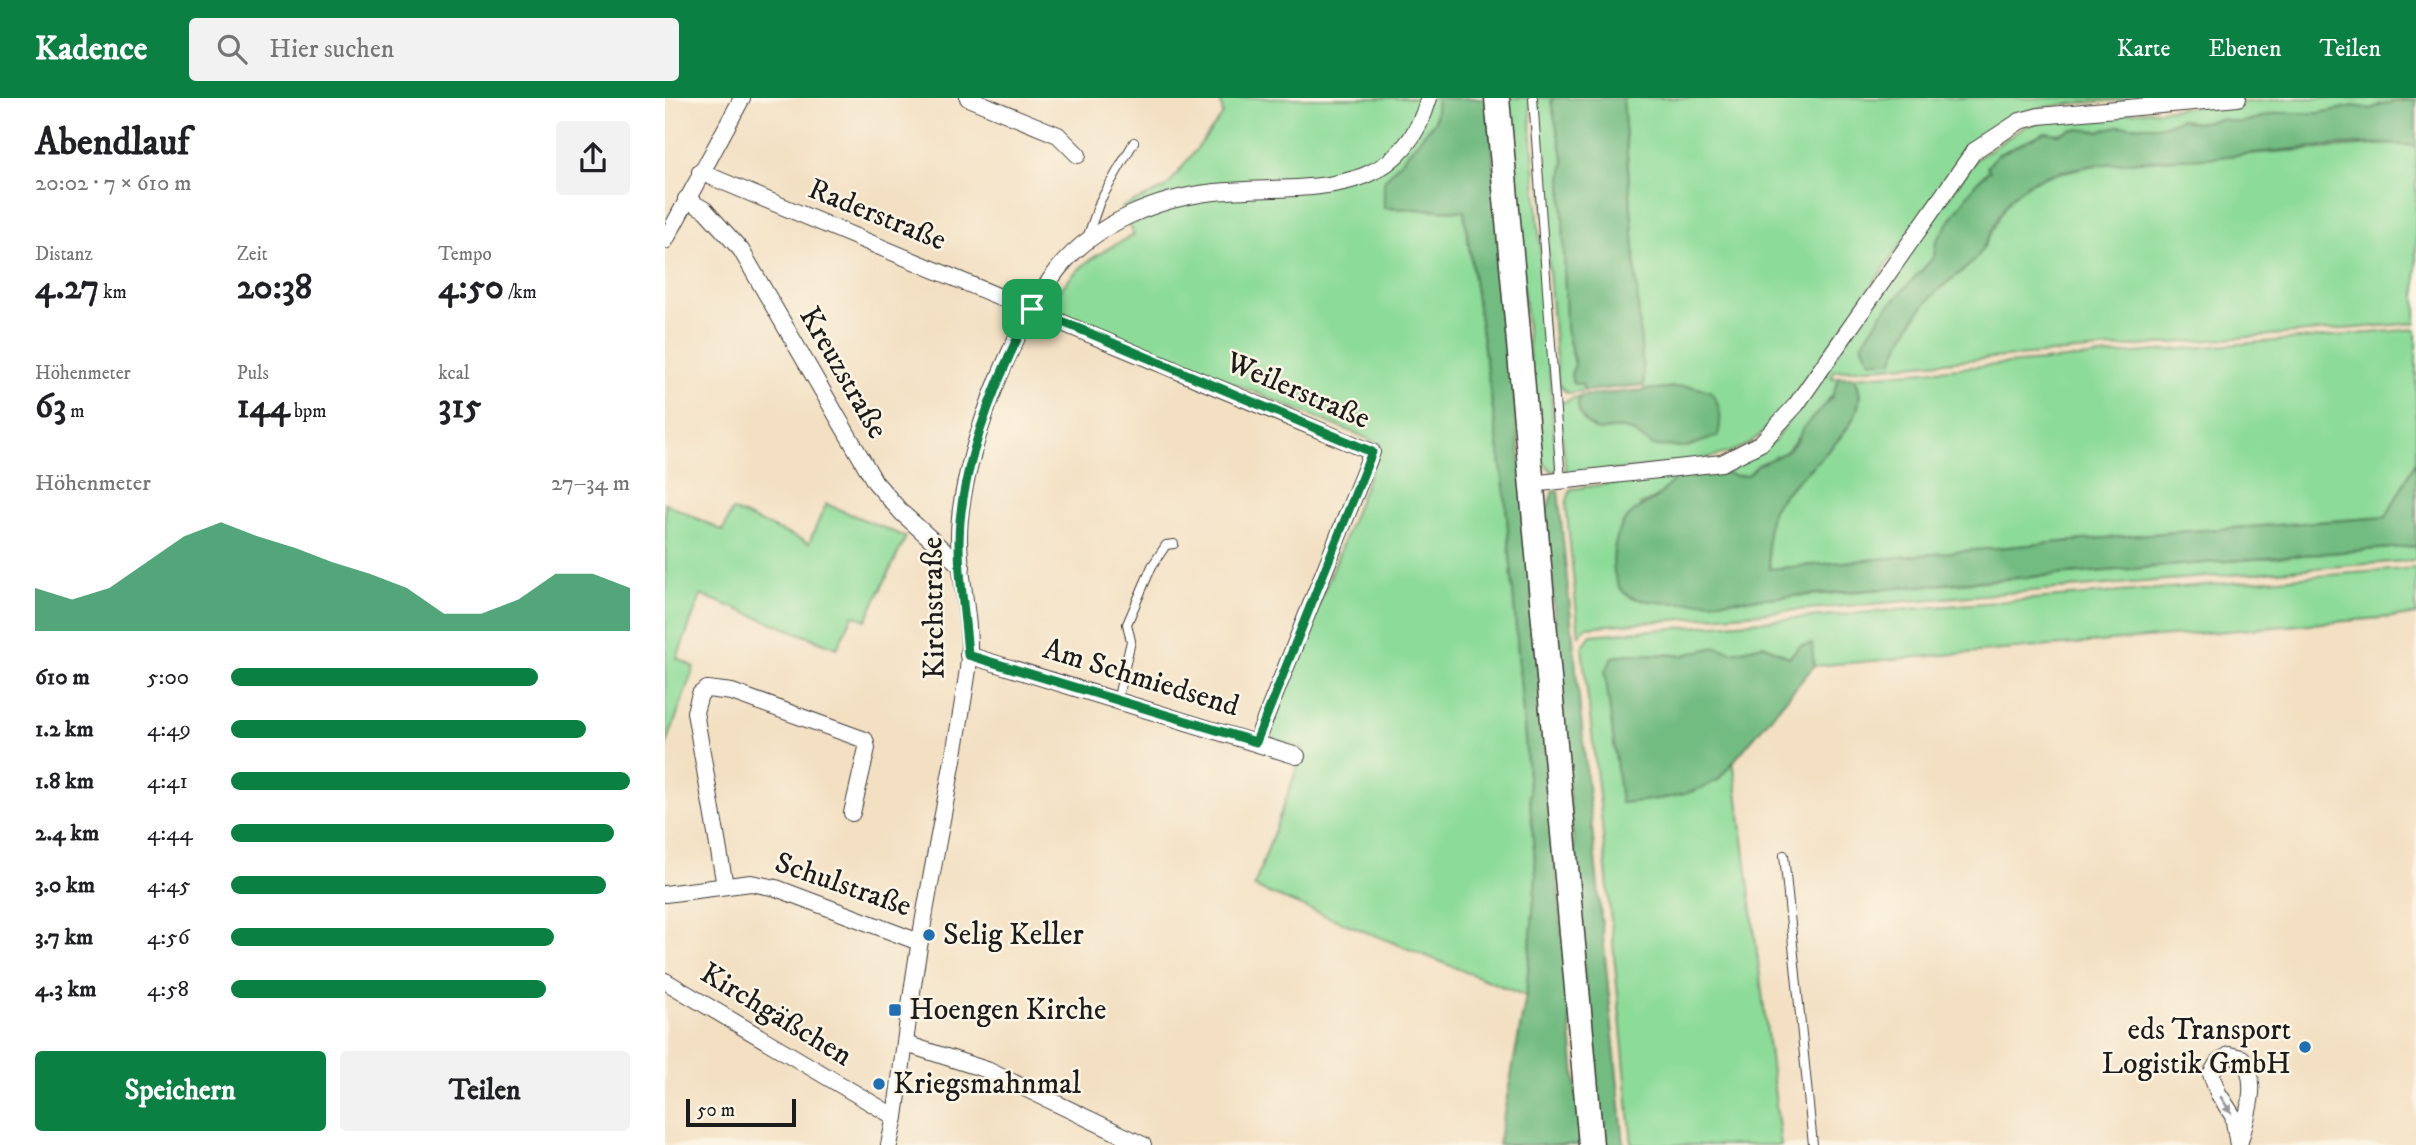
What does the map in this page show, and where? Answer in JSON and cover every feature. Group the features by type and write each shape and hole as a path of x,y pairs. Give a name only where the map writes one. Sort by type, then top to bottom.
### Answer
{"main road":[{"path":"1497,98 1591,1145"}],"street":[{"path":"665,241 742,98"},
{"path":"968,98 1058,135 1078,155"},
{"name":"Kirchstraße","path":"889,1145 919,942 968,655 960,520 975,450 1000,378 1032,309 1059,267 1085,244 1130,216 1174,200 1215,192 1312,188 1366,176 1398,156 1412,138 1429,98"},
{"path":"1531,484 1722,463 1761,443 1796,405 1974,151 2001,131 2020,121 2039,116 2238,98"},
{"name":"Raderstraße","path":"700,172 1032,309"},
{"name":"Kreuzstraße","path":"686,199 705,210 741,250 875,482 902,513 962,567"},
{"name":"Weilerstraße","path":"1032,309 1372,452 1256,742"},
{"name":"Am Schmiedsend","path":"968,655 1297,756"},
{"path":"725,886 695,712 700,694 707,689 732,692 869,741 852,813"},
{"name":"Schulstraße","path":"665,894 751,883 776,888 919,942"},
{"name":"Kirchgäßchen","path":"665,981 895,1117"},
{"path":"905,1044 987,1070 1143,1145"},
{"path":"2229,1055 2242,1058 2252,1070 2252,1089 2239,1145 2233,1116 2218,1093 2211,1074 2218,1062 2229,1055"}],"lane":[{"path":"1533,98 1561,481"},
{"path":"1085,244 1100,201 1134,142"},
{"path":"1117,701 1131,641 1127,624 1152,566 1166,545 1174,544"},
{"path":"1784,855 1813,1145"}],"green space":[{"path":"1220,98 1437,98 1435,121 1384,181 1385,208 1464,211 1505,493 1536,875 1526,996 1254,887 1304,749 1267,739 1381,444 1050,308 1066,283 1085,264 1134,235 1122,207 1166,188 1223,115"},
{"path":"1437,98 1488,98 1581,1145 1498,1145 1526,996 1536,875 1505,493 1464,211 1384,208 1384,181 1435,121"},
{"path":"1506,98 1529,98 1557,475 1539,460"},
{"path":"1535,98 1553,98 1551,102 1564,161 1562,182 1566,328 1575,365 1571,374 1574,384 1582,384 1584,391 1567,393 1558,384"},
{"path":"1553,98 1623,98 1644,385 1584,391 1582,384 1573,384 1571,374 1575,365 1566,328 1562,182 1564,161 1551,102"},
{"path":"1623,98 2172,98 2053,106 2016,115 1994,126 1965,154 1783,411 1757,437 1732,451 1687,462 1566,475 1559,404 1579,396 1580,413 1593,428 1598,431 1627,430 1652,446 1689,386 1644,390"},
{"path":"2292,98 2416,99 2382,104 2371,109 2354,106 2319,113 2278,113 2240,123 2222,119 2195,123 2180,119 2163,126 2118,126 2100,131 2073,129 2059,134 2045,132 1997,155 1960,211 1951,219 1934,257 1869,332 1892,361 1906,332 1930,297 1974,261 2009,200 2026,186 2041,179 2093,165 2389,144 2416,146 2416,323 1833,371 1832,378 1839,377 1838,388 1786,452 1758,465 1748,475 1735,476 1713,469 1752,456 1774,441 1976,159 2026,126 2049,120"},
{"path":"2416,99 2416,146 2342,145 2219,157 2119,162 2067,170 2044,177 2025,186 2009,201 1978,256 1938,290 1917,314 1892,361 1870,361 1862,344 1883,312 1934,257 1936,241 1976,183 1990,170 1987,167 1997,155 2045,132 2059,134 2072,129 2100,131 2118,126 2163,126 2180,119 2195,123 2222,119 2240,123 2278,113 2319,113 2354,106 2371,109 2382,104"},
{"path":"2416,329 2416,461 2386,517 2149,534 1770,569 1768,532 1773,510 1783,496 1846,431 1856,413 1860,395 1854,377"},
{"path":"1839,377 1854,377 1860,395 1856,413 1846,431 1783,496 1773,510 1768,532 1770,569 2149,534 2386,517 2416,461 2416,546 1742,600 1660,602 1634,598 1624,593 1614,574 1613,561 1617,537 1627,518 1660,494 1673,481 1673,475 1713,469 1735,476 1748,475 1758,465 1786,452 1797,441 1803,428 1832,397"},
{"path":"1689,386 1710,391 1719,407 1720,418 1718,436 1687,447 1652,446 1627,430 1598,431 1585,421 1580,413 1579,396"},
{"path":"1673,475 1673,481 1656,498 1640,505 1631,598 1693,602 1813,595 2416,546 2416,560 1586,627 1579,635 1566,504 1571,489"},
{"path":"1558,490 1624,1145 1598,1145 1546,512 1553,491"},
{"path":"665,503 723,531 732,510 809,543 826,504 906,537 866,620 853,615 837,648 701,595 677,658 694,667 665,749"},
{"path":"2416,568 2416,615 1814,666 1811,644 1800,646 1789,657 1764,645 1733,652 1716,647 1684,655 1652,654 1718,780 1733,759 1781,1145 1632,1145 1600,804 1582,647 1591,635"},
{"path":"1812,644 1814,666 1718,780 1683,794 1621,803 1605,671 1613,657 1626,654 1684,655 1716,647 1733,652 1764,645 1789,657 1800,646"}],"place":[{"name":"Selig Keller","path":"929,935"},
{"name":"Hoengen Kirche","path":"895,1010"},
{"name":"eds Transport Logistik GmbH","path":"2305,1047"},
{"name":"Kriegsmahnmal","path":"879,1084"}],"route":[{"path":"1032,309 1372,452 1256,742 968,655 959,540 960,520 968,477 988,410 1032,309"}]}
